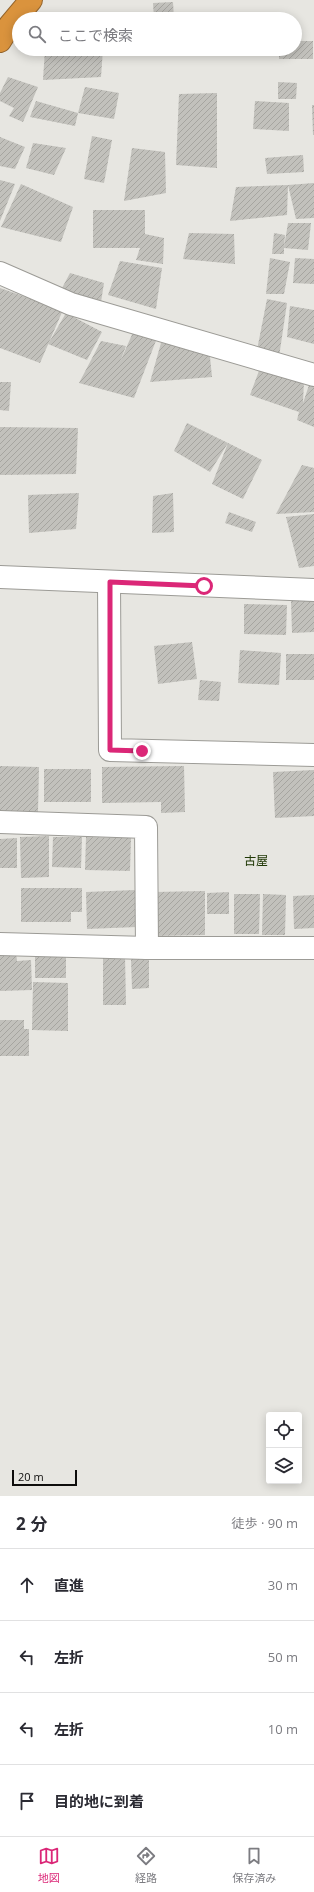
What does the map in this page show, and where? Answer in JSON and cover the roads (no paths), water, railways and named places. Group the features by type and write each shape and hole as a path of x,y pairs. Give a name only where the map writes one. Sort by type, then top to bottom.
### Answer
{"highway":[{"path":"22,12 31,0"},
{"path":"0,41 12,25"}],"street":[{"path":"0,273 71,304 314,375"},
{"path":"0,577 314,590"},
{"path":"110,582 110,750 314,755"},
{"path":"0,822 146,827 147,948"},
{"path":"0,944 147,948 314,948"}],"district":[{"name":"古屋","path":"256,861"}]}
